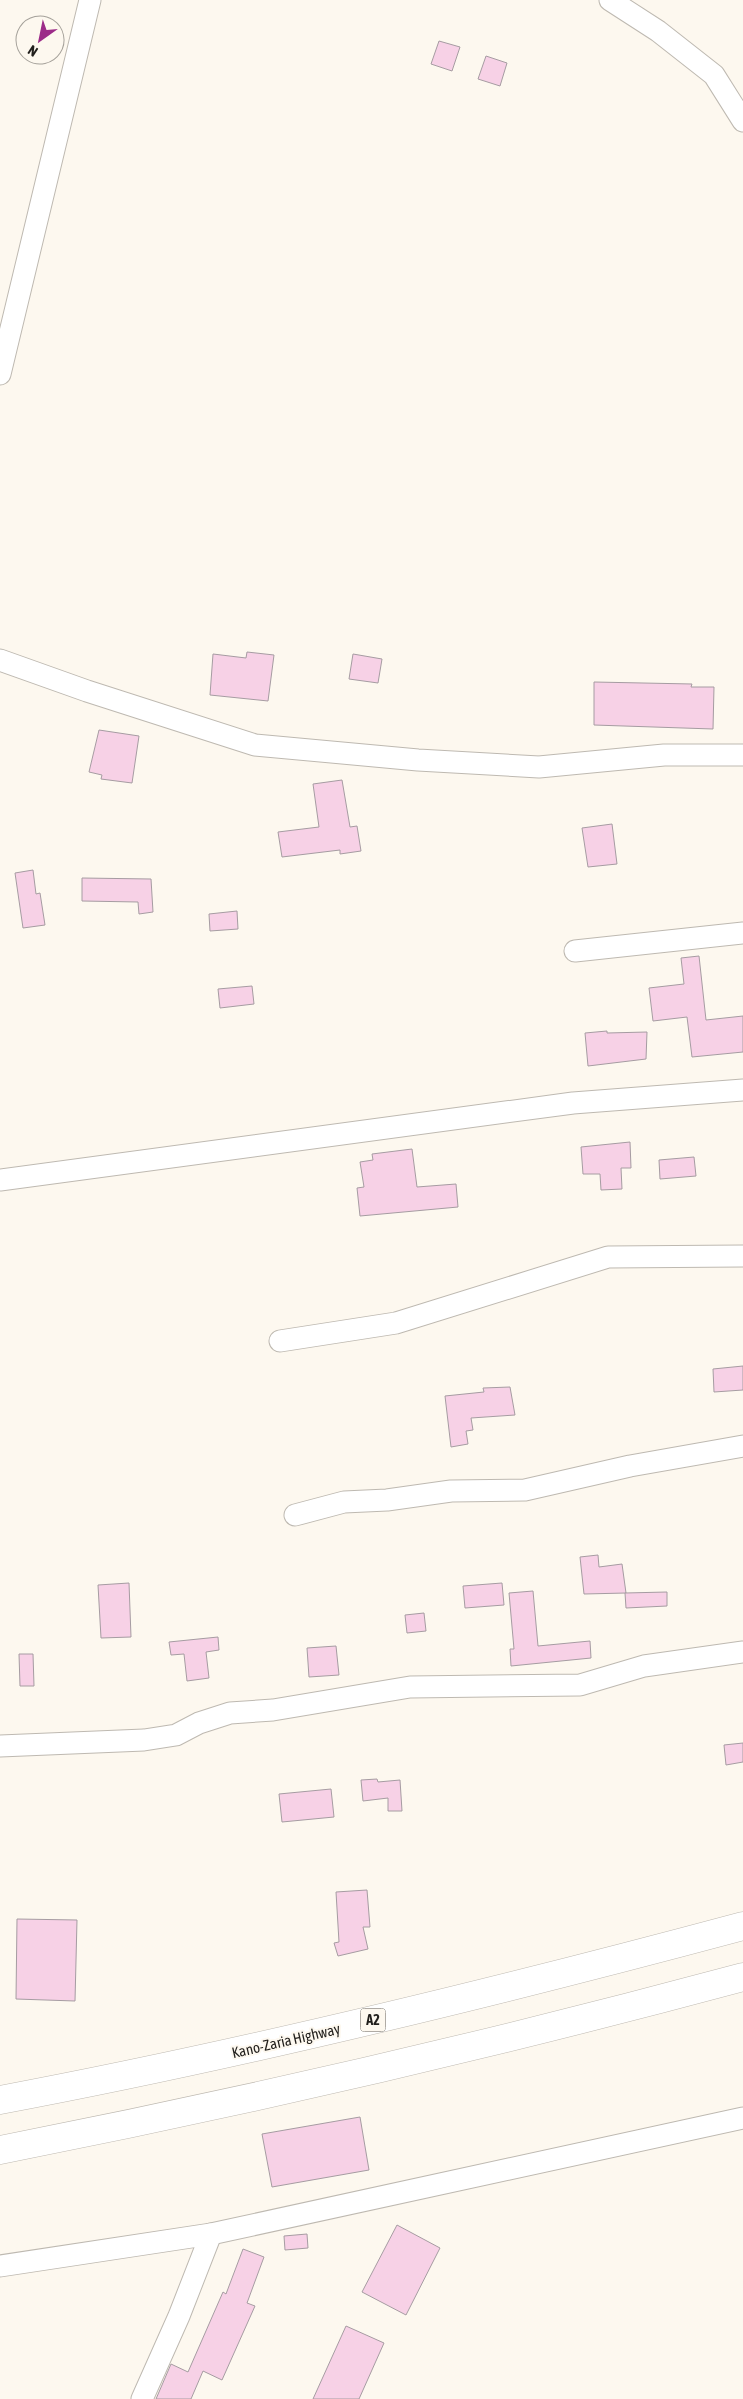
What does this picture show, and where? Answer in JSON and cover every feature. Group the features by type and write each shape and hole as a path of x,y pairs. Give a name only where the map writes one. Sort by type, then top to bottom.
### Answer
{"highway":[{"name":"Kano-Zaria Highway","path":"0,2100 166,2068 513,1988 743,1926"},
{"path":"0,2150 94,2132 417,2059 743,1977"}],"street":[{"path":"0,374 90,0"},
{"path":"610,0 658,31 714,75 743,120"},
{"path":"0,660 87,691 255,745 418,760 539,768 664,755 743,755"},
{"path":"576,951 743,933"},
{"path":"0,1180 573,1103 743,1090"},
{"path":"280,1341 396,1323 608,1257 743,1256"},
{"path":"295,1515 344,1502 387,1500 451,1491 526,1490 630,1466 743,1446"},
{"path":"0,1746 144,1740 176,1735 200,1723 230,1713 273,1710 410,1687 580,1685 644,1666 743,1652"},
{"path":"0,2266 211,2234 743,2118"},
{"path":"142,2399 179,2316 211,2234"}],"building":[{"path":"439,41 460,47 452,71 431,64"},
{"path":"486,56 507,63 500,86 478,79"},
{"path":"247,652 274,655 268,701 210,695 213,654 246,658"},
{"path":"353,654 382,659 378,683 349,679"},
{"path":"594,682 692,684 691,687 714,687 713,729 594,725"},
{"path":"99,730 139,736 132,783 101,779 102,775 89,772"},
{"path":"342,780 350,827 357,826 361,851 340,854 340,850 282,857 278,832 319,827 313,784"},
{"path":"612,824 617,864 588,867 582,828"},
{"path":"33,870 36,894 40,893 45,925 23,928 15,873"},
{"path":"82,878 151,879 153,912 139,914 138,902 82,901"},
{"path":"237,911 238,929 210,931 209,914"},
{"path":"699,956 706,1020 743,1016 743,1052 692,1057 687,1017 653,1021 649,988 684,984 681,958"},
{"path":"252,986 254,1004 220,1008 218,989"},
{"path":"607,1031 607,1033 647,1032 646,1059 588,1066 585,1033"},
{"path":"630,1142 631,1168 621,1168 622,1189 601,1190 600,1174 583,1174 581,1147"},
{"path":"412,1149 417,1187 456,1184 458,1207 360,1216 357,1188 364,1187 360,1162 373,1160 372,1154"},
{"path":"694,1157 696,1176 660,1179 659,1160"},
{"path":"743,1366 743,1390 714,1392 713,1369"},
{"path":"510,1387 515,1415 471,1418 473,1430 466,1431 468,1444 451,1447 445,1396 484,1392 483,1388"},
{"path":"598,1555 599,1567 622,1564 626,1593 584,1594 580,1557"},
{"path":"129,1583 131,1637 101,1638 98,1585"},
{"path":"502,1583 504,1605 465,1608 463,1586"},
{"path":"533,1591 538,1646 590,1641 591,1658 511,1666 510,1649 514,1649 509,1593"},
{"path":"667,1592 667,1606 626,1608 625,1593"},
{"path":"424,1613 426,1631 407,1633 405,1615"},
{"path":"218,1637 219,1650 206,1652 209,1678 187,1681 184,1654 171,1655 169,1642"},
{"path":"336,1646 339,1675 309,1677 307,1648"},
{"path":"19,1654 33,1654 34,1686 20,1686"},
{"path":"743,1743 743,1762 726,1765 724,1745"},
{"path":"377,1779 378,1782 400,1780 402,1811 388,1811 388,1798 363,1801 361,1780"},
{"path":"331,1789 334,1817 282,1822 279,1794"},
{"path":"367,1890 370,1927 363,1927 368,1949 338,1956 334,1943 339,1942 336,1892"},
{"path":"17,1919 77,1920 75,2001 16,1999"},
{"path":"360,2117 369,2170 272,2187 262,2134"},
{"path":"397,2225 440,2248 406,2315 362,2292"},
{"path":"307,2234 308,2248 285,2250 284,2236"},
{"path":"243,2249 264,2257 247,2303 255,2306 222,2380 203,2371 191,2399 156,2399 171,2364 188,2372 223,2292 226,2294"},
{"path":"346,2326 384,2343 359,2399 313,2399"}]}
